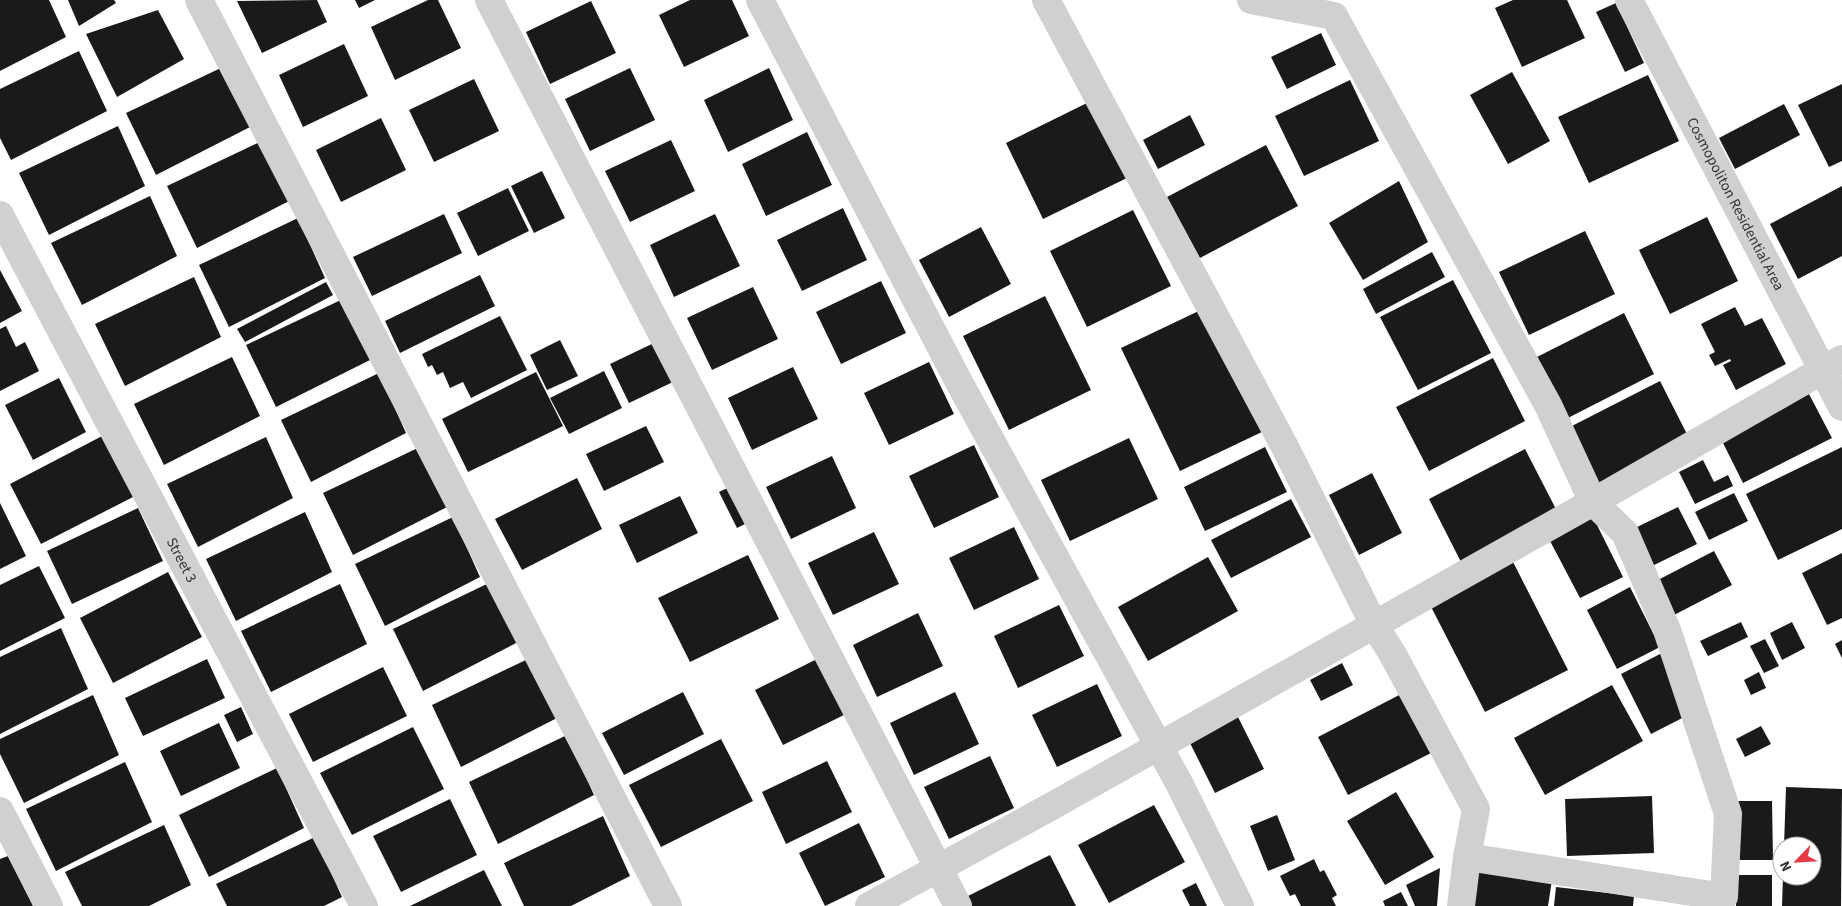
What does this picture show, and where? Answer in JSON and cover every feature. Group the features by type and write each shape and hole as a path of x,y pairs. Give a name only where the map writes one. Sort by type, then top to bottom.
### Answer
{"street":[{"path":"178,0 213,27"},
{"path":"199,0 668,906"},
{"path":"489,0 958,906"},
{"path":"760,0 960,384 1212,846 1240,906"},
{"path":"1046,0 1286,449 1374,625 1392,652 1476,808 1460,906"},
{"path":"1251,0 1334,16 1548,405 1593,502 1625,533 1667,630 1728,814 1724,896 1467,857"},
{"name":"Cosmopoliton Residential Area","path":"1629,0 1832,364 1842,407"},
{"name":"Street 3","path":"0,215 364,906"},
{"path":"869,906 1159,746 1593,502 1832,364"},
{"path":"0,811 49,906"}],"building":[{"path":"0,0 49,0 66,37 0,71"},
{"path":"68,0 114,0 116,3 79,26"},
{"path":"317,0 327,22 262,53 237,1"},
{"path":"355,0 375,0 359,8"},
{"path":"428,0 438,0 461,48 395,80 371,27"},
{"path":"690,0 732,0 749,36 684,67 659,15"},
{"path":"1513,0 1567,0 1585,38 1522,67 1495,8"},
{"path":"591,1 616,53 550,84 526,32"},
{"path":"1616,3 1644,63 1625,72 1596,12"},
{"path":"158,10 184,59 117,97 86,34"},
{"path":"1321,33 1336,65 1287,89 1271,57"},
{"path":"344,44 368,96 303,127 279,75"},
{"path":"79,51 107,111 11,160 0,138 0,89"},
{"path":"225,66 252,126 156,175 126,113"},
{"path":"630,68 655,120 590,151 565,99"},
{"path":"769,68 793,120 728,152 704,100"},
{"path":"1512,72 1550,141 1508,164 1470,95"},
{"path":"1648,75 1679,141 1589,183 1558,117"},
{"path":"474,79 499,131 434,162 409,110"},
{"path":"1350,80 1379,141 1304,176 1275,116"},
{"path":"1842,84 1842,161 1829,167 1798,105"},
{"path":"1089,102 1127,178 1043,219 1006,143"},
{"path":"1784,104 1800,135 1735,169 1719,138"},
{"path":"1190,115 1205,145 1158,169 1143,140"},
{"path":"381,118 406,170 341,202 316,150"},
{"path":"118,126 145,186 49,235 19,173"},
{"path":"807,132 832,185 766,216 742,164"},
{"path":"266,139 293,199 197,248 167,186"},
{"path":"671,140 695,191 630,222 605,171"},
{"path":"1266,145 1298,206 1200,258 1167,197"},
{"path":"542,171 565,218 534,233 511,186"},
{"path":"1399,181 1428,242 1363,280 1329,223"},
{"path":"1842,186 1842,256 1798,279 1770,224"},
{"path":"508,188 529,231 478,256 457,213"},
{"path":"150,196 177,256 82,305 51,243"},
{"path":"843,208 867,260 802,291 777,240"},
{"path":"1133,210 1171,286 1087,327 1050,251"},
{"path":"444,214 462,253 372,296 353,257"},
{"path":"715,214 740,266 674,297 650,245"},
{"path":"1707,217 1738,281 1670,314 1639,250"},
{"path":"298,218 325,278 229,327 199,265"},
{"path":"981,227 1011,284 949,317 919,260"},
{"path":"1585,231 1615,294 1529,335 1499,272"},
{"path":"1432,252 1445,277 1376,314 1363,289"},
{"path":"0,270 22,311 0,323"},
{"path":"480,275 495,306 400,353 385,321"},
{"path":"194,277 221,337 125,386 95,324"},
{"path":"1453,280 1491,353 1418,390 1380,317"},
{"path":"881,281 906,333 841,364 816,312"},
{"path":"326,282 333,295 245,342 237,329"},
{"path":"753,287 778,339 712,370 687,318"},
{"path":"1045,296 1091,390 1009,430 963,336"},
{"path":"345,298 372,359 276,407 246,345"},
{"path":"1735,307 1745,326 1762,318 1786,364 1736,390 1723,365 1731,361 1730,359 1715,366 1709,355 1715,352 1701,324"},
{"path":"1205,308 1264,431 1180,471 1121,348"},
{"path":"1624,313 1654,374 1562,421 1531,360"},
{"path":"500,316 527,370 471,398 463,382 450,388 443,372 437,375 432,365 428,367 422,354"},
{"path":"6,326 16,347 25,342 39,371 0,391 0,329"},
{"path":"560,340 578,376 547,390 530,355"},
{"path":"656,342 675,381 629,403 610,364"},
{"path":"232,357 260,416 164,465 134,404"},
{"path":"1493,358 1525,421 1429,471 1396,407"},
{"path":"929,362 954,414 889,445 864,393"},
{"path":"793,367 818,419 752,450 728,398"},
{"path":"604,371 622,408 569,434 550,398"},
{"path":"536,372 563,426 468,472 442,419"},
{"path":"379,373 406,433 311,482 281,420"},
{"path":"59,378 86,432 33,460 5,405"},
{"path":"1660,381 1691,442 1599,489 1568,428"},
{"path":"1809,394 1832,438 1743,483 1721,439"},
{"path":"646,426 664,462 604,491 586,454"},
{"path":"106,434 137,495 41,544 10,484"},
{"path":"266,437 293,498 198,547 167,484"},
{"path":"1129,438 1158,499 1070,541 1041,480"},
{"path":"974,445 999,497 934,528 909,476"},
{"path":"422,446 449,506 353,555 323,493"},
{"path":"1265,447 1287,492 1205,531 1184,487"},
{"path":"1842,447 1842,529 1778,560 1746,494"},
{"path":"1525,449 1558,513 1461,562 1429,499"},
{"path":"832,456 856,508 791,539 766,487"},
{"path":"1703,460 1714,482 1728,475 1733,486 1695,504 1679,472"},
{"path":"1372,473 1402,533 1359,555 1329,495"},
{"path":"577,478 602,529 522,570 495,519"},
{"path":"736,484 753,520 737,528 719,492"},
{"path":"1734,493 1748,521 1709,540 1695,512"},
{"path":"680,496 698,533 637,563 619,525"},
{"path":"1291,499 1311,537 1231,578 1211,540"},
{"path":"0,503 26,556 0,569"},
{"path":"1678,507 1697,544 1650,567 1631,530"},
{"path":"138,508 163,561 72,604 47,551"},
{"path":"305,512 332,572 236,621 206,559"},
{"path":"453,517 480,577 385,626 355,564"},
{"path":"1593,517 1623,577 1580,598 1549,539"},
{"path":"1014,527 1039,579 974,610 949,558"},
{"path":"874,532 899,584 833,615 808,563"},
{"path":"1714,551 1732,585 1674,615 1656,581"},
{"path":"1842,553 1842,618 1827,625 1802,573"},
{"path":"1509,554 1568,670 1485,712 1426,597"},
{"path":"748,555 779,619 690,662 658,598"},
{"path":"1208,557 1238,611 1148,661 1118,607"},
{"path":"39,566 65,618 0,651 0,585"},
{"path":"168,572 202,637 113,683 80,618"},
{"path":"491,582 518,642 423,691 393,629"},
{"path":"340,584 367,644 271,692 241,631"},
{"path":"1630,587 1660,647 1617,669 1587,610"},
{"path":"1059,605 1084,656 1018,688 994,636"},
{"path":"918,613 943,666 877,697 853,645"},
{"path":"1741,622 1748,637 1708,656 1700,641"},
{"path":"1792,622 1805,648 1782,660 1770,633"},
{"path":"61,628 88,689 0,734 0,657"},
{"path":"1765,639 1779,666 1764,673 1750,646"},
{"path":"1842,640 1842,658 1835,644"},
{"path":"1664,652 1694,712 1651,734 1621,674"},
{"path":"530,658 557,718 461,767 432,705"},
{"path":"207,659 225,698 143,736 125,698"},
{"path":"817,659 844,715 783,745 755,690"},
{"path":"1342,663 1353,685 1321,701 1310,680"},
{"path":"383,667 407,716 313,762 289,714"},
{"path":"1759,672 1766,688 1751,695 1744,680"},
{"path":"1097,684 1122,736 1057,767 1032,715"},
{"path":"1612,685 1643,741 1545,795 1514,738"},
{"path":"1407,691 1437,750 1348,795 1318,737"},
{"path":"683,692 704,734 624,775 602,733"},
{"path":"955,692 979,744 914,775 890,723"},
{"path":"93,695 119,755 24,803 0,754 0,739"},
{"path":"241,707 253,734 237,742 224,715"},
{"path":"1238,717 1264,769 1215,793 1189,741"},
{"path":"219,723 240,768 181,796 160,751"},
{"path":"1761,726 1771,744 1745,757 1736,739"},
{"path":"413,727 444,789 352,835 320,773"},
{"path":"567,735 594,795 498,844 469,782"},
{"path":"721,739 753,801 661,847 629,785"},
{"path":"990,756 1014,808 949,839 924,787"},
{"path":"827,761 852,812 786,844 762,792"},
{"path":"125,762 152,822 56,871 26,809"},
{"path":"277,768 304,828 209,877 179,815"},
{"path":"1786,787 1842,789 1841,906 1782,906 1783,886 1822,886 1822,836 1784,836"},
{"path":"1396,792 1434,857 1385,885 1347,821"},
{"path":"1652,796 1654,853 1567,856 1565,799"},
{"path":"450,799 477,855 401,892 373,836"},
{"path":"1736,801 1772,801 1772,860 1736,860"},
{"path":"1154,805 1185,862 1109,903 1078,845"},
{"path":"1277,815 1295,860 1268,871 1250,826"},
{"path":"603,816 630,876 571,906 524,906 504,863"},
{"path":"859,823 885,877 825,906 799,853"},
{"path":"164,825 191,885 149,906 82,906 65,872"},
{"path":"315,837 342,897 324,906 227,906 216,884"},
{"path":"1050,855 1076,906 971,906 966,897"},
{"path":"8,856 33,906 0,906 0,859"},
{"path":"1314,859 1320,872 1324,870 1337,895 1332,898 1336,906 1301,906 1295,894 1290,896 1280,876"},
{"path":"1440,868 1437,906 1415,906 1406,885"},
{"path":"1470,869 1552,880 1548,906 1465,906"},
{"path":"484,870 502,906 410,906"},
{"path":"1736,875 1772,875 1772,906 1736,906"},
{"path":"1196,883 1207,906 1190,906 1182,890"},
{"path":"1556,887 1634,896 1633,906 1554,906"},
{"path":"1401,892 1408,906 1385,906 1383,901"}]}
